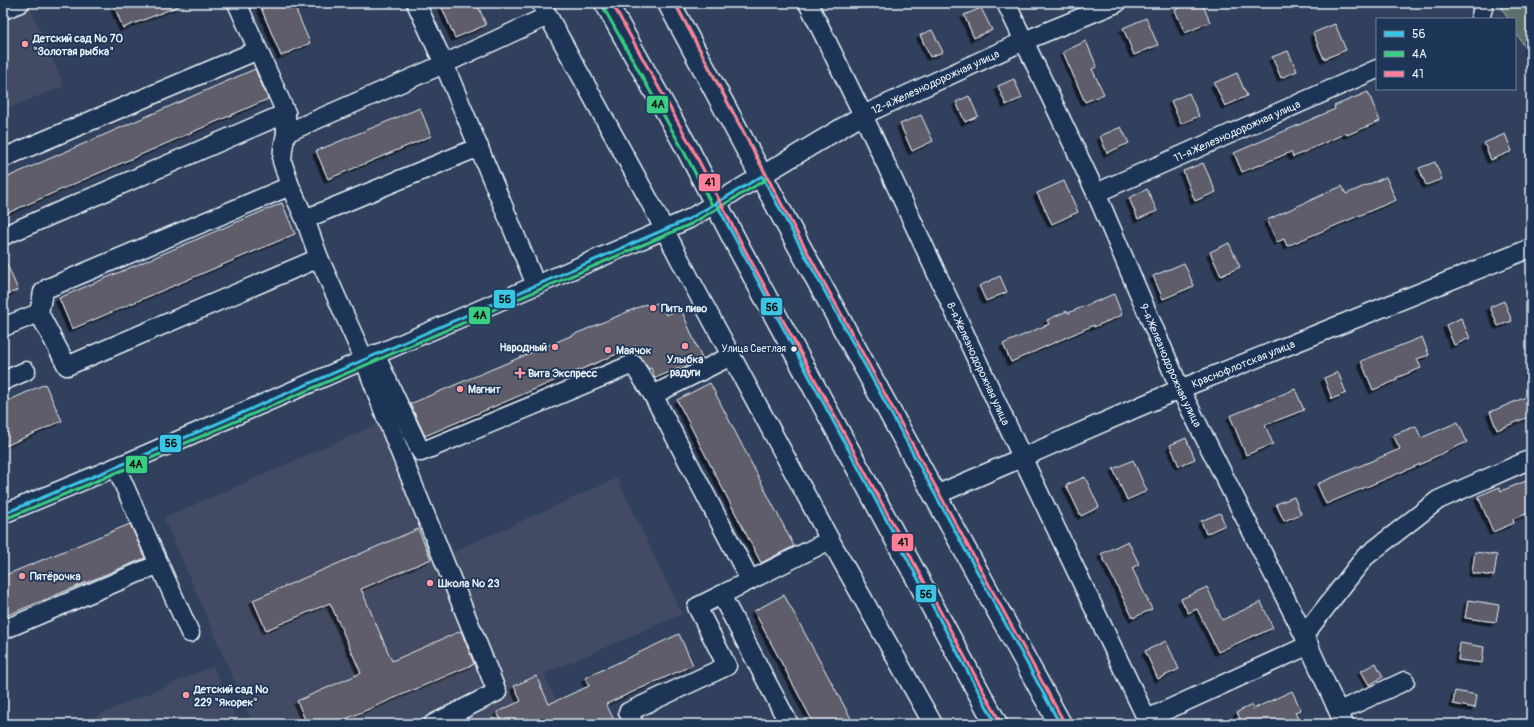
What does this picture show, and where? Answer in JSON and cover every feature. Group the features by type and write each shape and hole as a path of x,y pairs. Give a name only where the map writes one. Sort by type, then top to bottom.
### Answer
{"main road":[{"path":"606,3 686,146 996,724"},
{"path":"669,3 1060,724"}],"street":[{"path":"3,10 20,3"},
{"path":"237,3 286,113 286,133 282,149 282,161 290,186 320,258 421,452 633,364 653,395 750,580"},
{"path":"416,3 444,64 536,285"},
{"name":"8-я Железнодорожная улица","path":"808,3 863,115 1022,457 1148,722"},
{"name":"9-я Железнодорожная улица","path":"1006,3 1096,193 1180,390 1306,640 1341,718"},
{"name":"12-я Железнодорожная улица","path":"3,514 116,467 689,219 863,115 1024,41 1117,3"},
{"path":"1480,18 1483,8 1481,3"},
{"path":"286,133 444,64 545,10 646,193 664,230 830,540 933,724"},
{"path":"3,158 258,50"},
{"name":"11-я Железнодорожная улица","path":"1096,193 1376,69"},
{"path":"3,236 286,113"},
{"path":"305,219 479,147"},
{"path":"290,186 48,288 43,292 39,312 67,366 320,258"},
{"name":"Краснофлотская улица","path":"936,495 1180,390 1531,248"},
{"path":"3,327 39,312"},
{"path":"370,356 387,420 497,692 433,724"},
{"path":"653,395 731,356"},
{"path":"3,381 26,370"},
{"path":"1148,722 1306,640 1365,557 1438,500 1531,459"},
{"path":"116,467 190,633"},
{"path":"634,724 628,712 727,666 697,607 830,540"},
{"path":"3,630 158,564"},
{"path":"720,595 789,724"},
{"path":"1341,718 1404,681"}],"shaded area":[{"name":"Детский сад № 70 \"Золотая рыбка\"","path":"3,3 28,3 64,86 3,110"},
{"path":"1499,3 1531,3 1531,57 1516,33 1516,18 1507,18"},
{"name":"Школа № 23","path":"394,417 453,552 617,478 682,614 544,674 566,724 253,724 164,518"},
{"name":"Детский сад № 229 \"Якорек\"","path":"213,666 238,724 78,724"}],"building":[{"path":"113,3 184,3 184,4 123,28"},
{"path":"259,3 293,3 310,43 281,56"},
{"path":"440,3 477,3 486,25 455,38"},
{"path":"1190,3 1202,3 1210,22 1185,33 1175,10"},
{"path":"981,8 992,30 974,38 964,15"},
{"path":"1146,18 1158,45 1134,55 1123,28"},
{"path":"1335,24 1346,50 1324,59 1313,33"},
{"path":"932,30 943,52 930,57 920,35"},
{"path":"1086,41 1097,67 1092,69 1104,94 1085,102 1063,52"},
{"path":"1288,51 1297,71 1281,78 1272,57"},
{"path":"255,69 268,99 3,215 3,179"},
{"path":"1237,73 1247,96 1225,106 1214,83"},
{"path":"1014,79 1022,98 1006,105 998,86"},
{"path":"1368,92 1380,121 1347,135 1346,133 1293,157 1291,152 1242,172 1234,153 1335,109 1334,106"},
{"path":"1189,93 1199,116 1181,124 1171,101"},
{"path":"969,96 978,116 965,122 956,102"},
{"path":"420,108 431,136 328,179 316,151"},
{"path":"921,115 933,141 912,151 900,124"},
{"path":"1121,127 1129,143 1107,153 1100,136"},
{"path":"1505,134 1512,151 1491,160 1484,143"},
{"path":"1435,162 1442,179 1426,185 1419,168"},
{"path":"1203,163 1216,192 1195,201 1183,171"},
{"path":"1386,177 1396,200 1287,246 1284,239 1277,242 1267,220 1342,186 1346,194"},
{"path":"1064,181 1078,212 1052,224 1037,193"},
{"path":"1147,189 1157,211 1138,219 1129,198"},
{"path":"282,203 295,234 72,329 59,298"},
{"path":"1229,243 1240,267 1221,276 1210,252"},
{"path":"3,255 18,290 3,296"},
{"path":"1184,263 1194,286 1163,299 1153,276"},
{"path":"1000,276 1007,292 986,301 979,286"},
{"path":"1114,294 1122,315 1094,327 1094,325 1011,362 1003,344 1049,324 1047,320"},
{"path":"1504,301 1512,321 1498,326 1490,307"},
{"path":"660,302 666,315 681,309 702,359 655,378 651,368 649,369 641,358 636,346 425,436 410,404 646,304 647,307"},
{"path":"1461,318 1470,338 1454,345 1446,325"},
{"path":"1422,337 1429,355 1417,359 1421,368 1396,378 1397,380 1373,390 1361,361"},
{"path":"1338,372 1346,393 1332,399 1324,378"},
{"path":"710,383 794,546 761,563 677,400"},
{"path":"45,384 62,421 3,447 3,403"},
{"path":"1295,389 1304,410 1265,425 1273,444 1246,455 1230,416"},
{"path":"1531,395 1531,416 1497,430 1490,412"},
{"path":"1458,422 1467,442 1430,460 1326,504 1317,484 1400,449 1393,435 1416,426 1421,438"},
{"path":"1186,438 1195,459 1179,466 1170,445"},
{"path":"1133,460 1147,491 1127,500 1113,469"},
{"path":"1085,477 1099,507 1081,516 1066,485"},
{"path":"1531,479 1531,512 1513,519 1514,523 1493,532 1478,496 1500,487 1501,491"},
{"path":"1294,497 1301,514 1284,521 1276,504"},
{"path":"1220,513 1225,525 1206,534 1201,521"},
{"path":"130,524 145,558 3,617 3,576"},
{"path":"418,529 431,559 361,589 392,661 461,631 474,664 334,724 307,724 297,701 361,673 330,603 266,630 253,600"},
{"path":"1128,541 1139,564 1132,568 1152,609 1133,618 1101,554"},
{"path":"1475,552 1497,555 1494,576 1472,573"},
{"path":"1207,587 1222,620 1261,602 1273,628 1218,652 1197,609 1188,613 1181,599"},
{"path":"784,595 854,724 814,724 754,611"},
{"path":"1468,600 1499,605 1496,622 1465,618"},
{"path":"679,634 693,665 606,704 616,724 531,724 528,718 514,724 503,724 497,712 521,701 514,686 536,676 549,704 589,686 585,678"},
{"path":"1166,641 1179,669 1158,679 1145,651"},
{"path":"1460,643 1484,647 1482,663 1458,660"},
{"path":"1376,663 1383,677 1369,685 1361,671"},
{"path":"1292,691 1301,710 1295,712 1300,724 1242,724 1237,712 1252,705 1253,709"},
{"path":"1455,691 1477,695 1475,708 1453,704"}],"transit line":[{"name":"41","path":"612,3 690,144 744,248 1000,722"},
{"name":"4А","path":"5,519 135,465 691,224 765,180 767,177 766,174 675,3"},
{"name":"41","path":"675,3 791,222 1064,722"},
{"name":"4А","path":"602,5 712,205"},
{"name":"56","path":"3,514 133,460 689,219 762,176 1060,724"},
{"name":"56","path":"716,203 996,724"}],"place":[{"name":"Детский сад № 70 \"Золотая рыбка\"","path":"25,44"},
{"name":"Пить пиво","path":"653,308"},
{"name":"Улыбка радуги","path":"685,346"},
{"name":"Народный","path":"555,347"},
{"name":"Улица Светлая","path":"794,349"},
{"name":"Маячок","path":"608,350"},
{"name":"Вита Экспресс","path":"520,373"},
{"name":"Магнит","path":"460,389"},
{"name":"Пятёрочка","path":"22,576"},
{"name":"Школа № 23","path":"430,583"},
{"name":"Детский сад № 229 \"Якорек\"","path":"186,695"}]}
